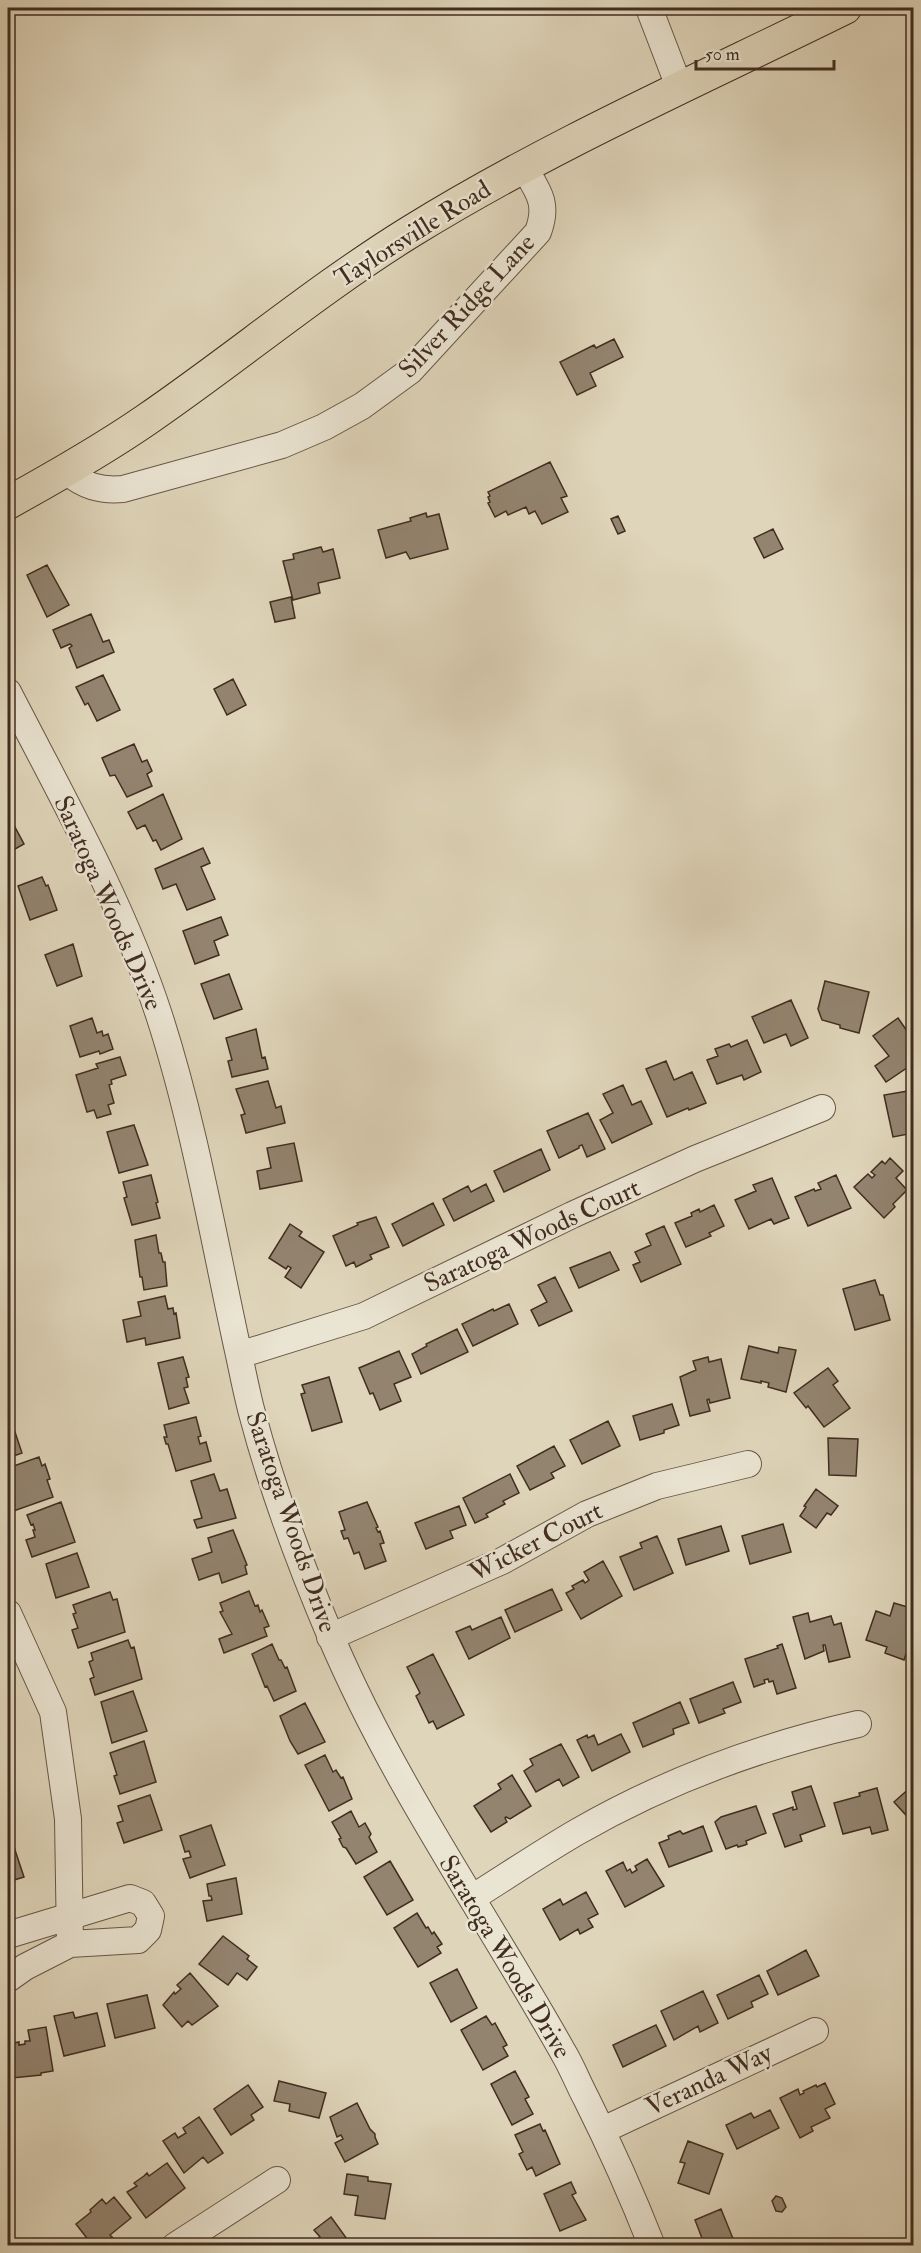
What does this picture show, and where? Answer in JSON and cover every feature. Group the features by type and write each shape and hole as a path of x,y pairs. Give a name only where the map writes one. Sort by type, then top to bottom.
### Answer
{"main road":[{"name":"Taylorsville Road","path":"8,503 66,471 154,414 362,264 416,228 523,166 845,8"}],"street":[{"path":"649,8 680,89"},
{"name":"Silver Ridge Lane","path":"66,471 78,481 93,488 123,489 282,445 324,427 362,406 410,371 538,232 543,218 543,205 539,193 523,166"},
{"name":"Saratoga Woods Drive","path":"8,692 104,879 133,946 158,1013 177,1077 206,1199 251,1410 280,1506 330,1637 391,1763 419,1814 472,1898 565,2055 603,2130 652,2246"},
{"name":"Saratoga Woods Court","path":"239,1355 364,1316 572,1215 706,1155 822,1108"},
{"name":"Wicker Court","path":"330,1637 502,1561 587,1514 657,1486 748,1464"},
{"path":"8,1613 13,1641 53,1712 68,1819 70,1944"},
{"path":"472,1898 576,1832 686,1778 778,1745 858,1724"},
{"path":"8,1935 71,1914 130,1898 143,1903 151,1916 148,1930 138,1940 70,1944 25,1967 8,1979"},
{"name":"Veranda Way","path":"603,2130 814,2031"},
{"path":"175,2246 277,2180"}],"building":[{"path":"614,339 623,357 590,373 596,386 577,395 560,362 594,345 596,348"},
{"path":"550,462 567,496 561,498 568,512 542,524 535,511 529,514 526,507 508,515 506,511 495,517 488,503 490,496 488,492"},
{"path":"426,513 427,517 439,514 448,549 410,559 406,552 386,558 378,530 411,521 410,518"},
{"path":"618,516 625,531 618,534 611,519"},
{"path":"773,529 783,549 764,558 754,538"},
{"path":"321,547 323,552 333,549 340,578 318,583 320,593 293,600 283,561 294,559 293,554"},
{"path":"47,565 69,605 47,617 27,575"},
{"path":"291,597 295,618 275,622 270,602"},
{"path":"91,614 103,642 109,640 114,652 77,668 69,648 72,646 70,644 61,648 53,630"},
{"path":"103,675 120,710 97,721 88,703 85,705 76,687"},
{"path":"233,679 246,705 227,715 214,689"},
{"path":"134,744 142,762 147,760 152,771 147,774 152,786 127,797 115,775 110,776 102,758"},
{"path":"163,794 182,839 161,850 156,840 153,841 145,825 137,829 128,812"},
{"path":"8,814 24,844 8,853"},
{"path":"203,848 210,863 201,867 215,899 187,910 176,884 163,889 155,869"},
{"path":"42,877 46,886 48,885 57,910 30,920 18,886"},
{"path":"221,917 228,935 214,941 219,955 195,964 183,931"},
{"path":"73,944 82,976 57,986 45,955"},
{"path":"229,974 242,1009 214,1019 201,984"},
{"path":"825,981 869,992 859,1033 822,1020 818,1009"},
{"path":"791,1000 808,1038 791,1046 786,1034 764,1043 752,1017"},
{"path":"92,1018 97,1033 102,1031 103,1036 108,1034 113,1049 80,1057 70,1026"},
{"path":"898,1018 914,1041 914,1063 886,1082 875,1066 889,1056 873,1036"},
{"path":"256,1029 262,1058 265,1057 268,1069 232,1077 228,1061 232,1060 226,1038"},
{"path":"747,1040 761,1072 744,1080 742,1075 717,1084 707,1060 718,1056 715,1049 729,1044 731,1047"},
{"path":"120,1057 126,1075 111,1080 112,1084 109,1085 114,1103 108,1105 111,1114 97,1118 94,1110 87,1112 76,1075 98,1068 96,1064"},
{"path":"666,1061 674,1080 692,1072 706,1103 667,1117 646,1069"},
{"path":"268,1081 276,1108 281,1106 285,1123 246,1133 241,1115 245,1114 236,1089"},
{"path":"623,1085 632,1105 641,1101 652,1124 612,1143 600,1120 613,1113 603,1094"},
{"path":"914,1090 914,1133 893,1137 884,1095"},
{"path":"588,1113 605,1149 587,1157 582,1145 559,1158 547,1131"},
{"path":"134,1125 148,1165 119,1173 107,1132"},
{"path":"294,1143 302,1181 260,1189 257,1171 271,1168 267,1148"},
{"path":"541,1149 550,1170 504,1192 494,1171"},
{"path":"890,1158 903,1171 896,1178 907,1190 893,1204 895,1207 884,1218 854,1187 868,1174 872,1178 875,1175 871,1172 882,1161 885,1164"},
{"path":"151,1175 160,1218 132,1225 124,1198 127,1197 123,1182"},
{"path":"836,1175 851,1208 808,1226 795,1197 814,1189 815,1191 821,1189 818,1183"},
{"path":"772,1178 789,1218 774,1224 771,1219 749,1229 735,1200 756,1191 753,1185"},
{"path":"486,1184 494,1201 454,1221 443,1199 468,1186 471,1192"},
{"path":"433,1203 444,1225 403,1246 392,1224"},
{"path":"714,1205 724,1226 709,1233 711,1236 686,1247 675,1223 692,1216 691,1213 699,1209 700,1212"},
{"path":"376,1217 389,1247 370,1255 372,1259 356,1267 354,1262 346,1266 333,1236 358,1225 357,1223"},
{"path":"290,1224 302,1232 299,1236 324,1252 301,1288 285,1277 291,1268 288,1266 286,1269 269,1258"},
{"path":"664,1226 681,1264 641,1282 633,1265 640,1262 635,1252 651,1245 646,1234"},
{"path":"156,1235 159,1253 165,1262 167,1286 144,1290 135,1240"},
{"path":"610,1252 619,1270 579,1288 570,1268"},
{"path":"555,1277 572,1311 539,1326 531,1310 547,1302 538,1285"},
{"path":"875,1280 880,1295 883,1295 890,1320 855,1330 843,1289"},
{"path":"165,1296 168,1309 173,1308 174,1314 176,1313 180,1338 146,1345 145,1338 127,1342 123,1320 141,1316 138,1302"},
{"path":"509,1304 518,1324 473,1346 462,1324"},
{"path":"457,1329 468,1352 421,1374 412,1354 427,1346 426,1344"},
{"path":"749,1346 778,1353 779,1347 796,1350 786,1392 768,1387 769,1383 741,1379"},
{"path":"399,1351 411,1377 394,1384 401,1401 380,1410 359,1368"},
{"path":"183,1357 189,1377 186,1378 188,1387 184,1388 189,1403 169,1409 158,1363"},
{"path":"708,1357 709,1362 721,1359 730,1398 710,1403 709,1399 707,1400 710,1411 690,1416 680,1377 696,1370 693,1361"},
{"path":"828,1368 838,1381 833,1385 850,1408 824,1427 808,1406 806,1408 794,1393"},
{"path":"329,1377 342,1422 312,1431 301,1394 305,1393 302,1385"},
{"path":"672,1404 679,1425 664,1430 664,1433 640,1440 633,1416"},
{"path":"8,1415 22,1453 8,1458"},
{"path":"196,1417 201,1436 198,1437 200,1444 206,1442 211,1461 176,1471 164,1437 167,1437 164,1425"},
{"path":"608,1421 620,1446 582,1464 570,1440"},
{"path":"828,1438 858,1439 856,1476 829,1475"},
{"path":"554,1446 565,1466 551,1473 554,1478 530,1490 517,1466"},
{"path":"39,1457 42,1466 45,1464 50,1479 47,1480 53,1497 8,1513 8,1468"},
{"path":"214,1474 220,1491 227,1489 236,1518 197,1528 194,1520 202,1518 191,1481"},
{"path":"510,1474 519,1493 503,1501 505,1504 486,1514 488,1517 475,1523 463,1498"},
{"path":"816,1489 838,1506 831,1515 827,1513 816,1528 800,1516"},
{"path":"61,1502 75,1542 32,1557 26,1540 35,1537 33,1530 35,1530 27,1515"},
{"path":"367,1502 384,1543 380,1544 386,1561 365,1569 359,1552 354,1554 348,1538 344,1539 341,1531 345,1530 339,1512"},
{"path":"459,1506 466,1525 450,1531 453,1538 426,1549 415,1523"},
{"path":"783,1524 791,1552 750,1564 742,1536"},
{"path":"721,1526 729,1551 686,1565 678,1539"},
{"path":"233,1530 247,1565 245,1566 247,1574 222,1583 219,1573 199,1580 192,1559 212,1552 208,1538"},
{"path":"657,1536 673,1573 634,1590 620,1557 642,1548 640,1543"},
{"path":"77,1553 89,1587 56,1598 46,1564"},
{"path":"603,1561 622,1596 581,1619 566,1593 574,1589 572,1586 583,1580 585,1583 589,1580 584,1572"},
{"path":"552,1589 562,1610 515,1632 505,1610"},
{"path":"249,1591 255,1606 258,1605 260,1612 262,1610 269,1626 264,1628 267,1636 224,1653 219,1639 232,1634 220,1612 223,1611 220,1603"},
{"path":"110,1592 113,1600 117,1599 125,1632 78,1648 72,1630 78,1628 73,1614 76,1613 73,1605"},
{"path":"894,1603 911,1608 907,1622 914,1624 904,1660 885,1653 887,1647 866,1640 876,1611 890,1616"},
{"path":"808,1613 810,1622 831,1616 834,1625 841,1623 850,1657 829,1662 825,1645 823,1645 824,1651 805,1659 793,1617"},
{"path":"501,1617 510,1638 469,1659 456,1632 470,1626 472,1630"},
{"path":"128,1640 131,1648 134,1647 142,1679 95,1695 90,1679 94,1677 89,1662 93,1660 91,1653"},
{"path":"272,1644 279,1660 285,1668 287,1667 296,1691 274,1701 267,1686 265,1687 252,1654"},
{"path":"782,1644 796,1688 777,1694 773,1681 769,1682 768,1679 764,1680 765,1683 754,1687 745,1659 778,1648 777,1646"},
{"path":"433,1654 464,1715 437,1729 433,1721 429,1723 416,1696 420,1693 407,1667"},
{"path":"733,1682 741,1702 723,1709 725,1713 699,1723 690,1699"},
{"path":"133,1691 147,1731 112,1743 101,1702"},
{"path":"680,1702 689,1723 673,1729 674,1734 643,1747 633,1723"},
{"path":"305,1703 325,1742 298,1754 280,1716"},
{"path":"621,1734 630,1752 592,1771 577,1740 587,1735 588,1738 594,1735 598,1745"},
{"path":"144,1741 156,1782 120,1794 110,1753"},
{"path":"561,1744 579,1777 563,1786 559,1779 536,1792 524,1771 533,1765 530,1759"},
{"path":"325,1755 333,1772 336,1770 341,1778 343,1777 352,1799 329,1811 305,1765"},
{"path":"512,1775 531,1806 510,1819 506,1817 507,1822 491,1832 474,1806 501,1789 498,1784"},
{"path":"914,1777 914,1824 894,1802 912,1786 908,1782"},
{"path":"811,1786 825,1826 800,1835 802,1841 785,1847 773,1814 793,1807 793,1810 797,1809 792,1792"},
{"path":"877,1788 888,1830 872,1834 870,1827 843,1834 834,1803 860,1796 859,1793"},
{"path":"150,1795 162,1830 124,1843 117,1823 123,1821 118,1806"},
{"path":"756,1806 766,1833 746,1841 745,1845 726,1849 715,1822 721,1817"},
{"path":"351,1811 359,1827 365,1823 377,1852 356,1864 343,1847 332,1822"},
{"path":"211,1825 225,1865 190,1878 183,1859 191,1857 189,1851 185,1852 180,1836"},
{"path":"703,1826 712,1851 669,1867 659,1843 680,1831 683,1834"},
{"path":"13,1844 24,1877 8,1882 8,1846"},
{"path":"647,1859 664,1886 625,1907 606,1871 623,1862 627,1871 630,1869 632,1873 637,1870 635,1866"},
{"path":"390,1861 413,1900 387,1915 364,1877"},
{"path":"236,1878 242,1914 207,1921 203,1901 212,1900 207,1884"},
{"path":"586,1892 598,1914 588,1919 593,1927 580,1934 578,1929 560,1940 543,1909 560,1899 563,1905"},
{"path":"417,1913 426,1928 428,1927 432,1934 434,1932 442,1944 437,1947 441,1953 418,1967 394,1928"},
{"path":"223,1936 249,1956 247,1959 257,1967 247,1980 237,1973 228,1985 199,1964"},
{"path":"806,1950 819,1976 778,1995 767,1971"},
{"path":"457,1969 477,2008 451,2022 430,1983"},
{"path":"190,1973 218,2006 192,2025 188,2021 182,2027 163,2005 174,1992 175,1994 181,1989 177,1985"},
{"path":"759,1975 768,1994 751,2002 753,2007 728,2019 717,1995"},
{"path":"703,1991 718,2023 700,2032 698,2026 674,2040 661,2011"},
{"path":"147,1995 155,2028 115,2038 107,2004"},
{"path":"73,2012 75,2018 97,2013 105,2046 64,2056 54,2016"},
{"path":"486,2016 492,2025 495,2023 507,2045 503,2047 508,2056 483,2070 461,2030"},
{"path":"656,2025 666,2046 623,2067 613,2045"},
{"path":"46,2027 53,2071 41,2073 41,2075 12,2078 8,2044 19,2042 19,2045 25,2044 25,2041 30,2041 28,2030"},
{"path":"515,2071 529,2097 525,2099 533,2114 512,2125 491,2084"},
{"path":"279,2081 326,2093 319,2118 289,2111 290,2104 274,2101"},
{"path":"825,2083 835,2104 825,2109 830,2118 811,2127 813,2131 800,2138 780,2098 798,2089 800,2095 804,2093 803,2091"},
{"path":"248,2085 263,2107 251,2115 254,2120 231,2135 214,2109"},
{"path":"357,2103 370,2129 375,2134 378,2144 345,2162 335,2143 343,2139 341,2135 337,2137 330,2117"},
{"path":"770,2110 779,2128 737,2149 726,2125 751,2113 754,2118"},
{"path":"199,2117 223,2153 208,2163 203,2157 184,2173 163,2141 175,2133 178,2138 186,2133 183,2128"},
{"path":"540,2124 560,2164 536,2176 532,2167 527,2170 519,2154 523,2152 515,2135"},
{"path":"688,2141 723,2154 709,2194 678,2183 685,2163 680,2162"},
{"path":"167,2163 185,2188 146,2218 127,2192 137,2186 134,2183 147,2173 149,2176"},
{"path":"347,2174 368,2177 368,2181 391,2184 385,2219 355,2215 358,2196 344,2194"},
{"path":"571,2182 576,2193 572,2195 586,2220 560,2231 544,2194"},
{"path":"776,2196 782,2198 786,2207 782,2212 776,2211 772,2201"},
{"path":"114,2197 131,2218 110,2235 115,2240 109,2246 93,2246 76,2224 102,2199 106,2204"},
{"path":"721,2209 736,2246 705,2246 695,2220"},
{"path":"331,2217 352,2246 308,2246 320,2237 314,2230"}]}
